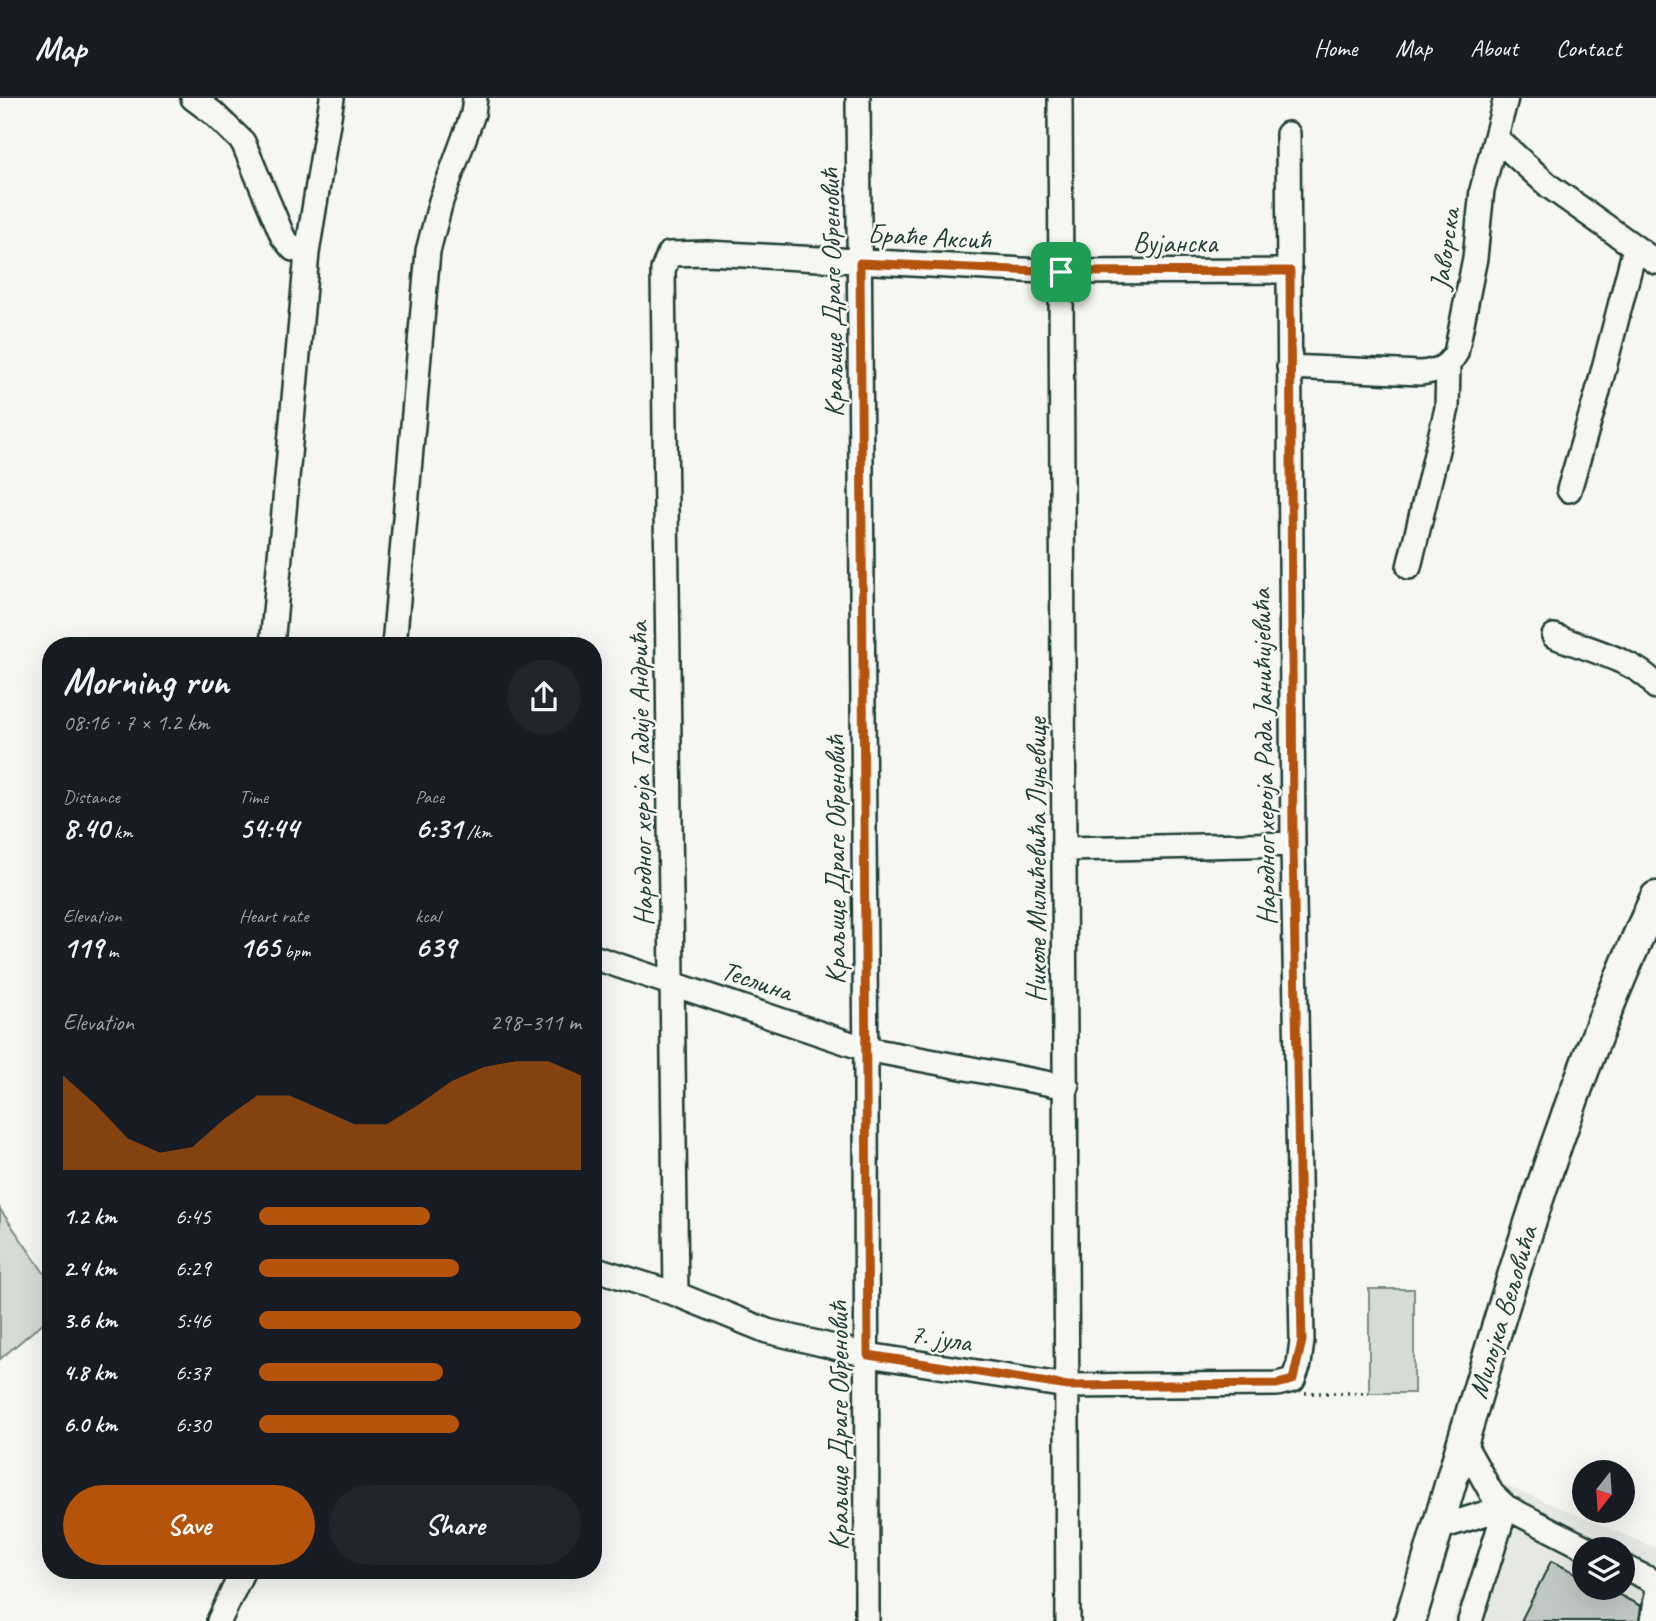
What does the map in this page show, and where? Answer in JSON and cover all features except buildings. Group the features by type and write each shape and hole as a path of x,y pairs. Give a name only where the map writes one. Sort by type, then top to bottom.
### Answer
{"main road":[{"name":"Милојка Вељовића","path":"1410,1621 1553,1150 1656,897"}],"street":[{"path":"192,98 229,127 243,142 283,236 293,249 307,253"},
{"path":"273,637 307,253 331,98"},
{"path":"395,637 428,251 441,201 473,114 475,98"},
{"name":"Краљице Драге Обреновић","path":"858,98 868,1355 867,1621"},
{"name":"Николе Милићевића Луњевице","path":"1060,98 1068,1621"},
{"name":"Јаворска","path":"1409,566 1447,408 1448,366 1456,353 1475,258 1482,190 1506,98"},
{"name":"Народног хероја Рада Јанићијевића","path":"1288,134 1293,844 1302,1341 1293,1380"},
{"path":"1497,139 1549,186 1656,262"},
{"path":"1569,490 1597,396 1635,248"},
{"name":"Браће Аксић","path":"668,254 707,253 1061,272"},
{"name":"Народног хероја Тадије Андрића","path":"668,254 663,270 676,1294"},
{"name":"Вујанска","path":"1061,272 1290,271"},
{"path":"1289,367 1420,373 1435,372 1448,366"},
{"path":"1554,636 1638,670 1652,680 1656,687"},
{"path":"1066,849 1293,844"},
{"name":"Теслина","path":"602,960 866,1049 1067,1087"},
{"name":"7. јула","path":"602,1271 676,1294 767,1331 868,1355 1068,1386 1277,1384 1293,1380"},
{"path":"1463,1442 1492,1494 1506,1507 1572,1541"},
{"path":"1438,1528 1506,1507"},
{"path":"1470,1621 1506,1507"},
{"path":"1635,1574 1656,1588 1653,1621"},
{"path":"219,1621 239,1579"}],"path":[{"path":"1293,1380 1307,1395 1369,1393"}],"shaded area":[{"path":"0,1209 42,1270 42,1324 0,1359"},
{"path":"1369,1289 1414,1289 1414,1393 1369,1393"},
{"path":"1503,1484 1572,1513 1572,1523 1596,1523 1630,1537 1572,1537 1572,1600 1635,1600 1635,1539 1656,1548 1656,1621 1452,1621"}],"route":[{"path":"860,263 1061,272 1290,271 1293,844 1302,1341 1299,1364 1293,1380 1277,1384 1068,1386 868,1355 860,263"}]}
